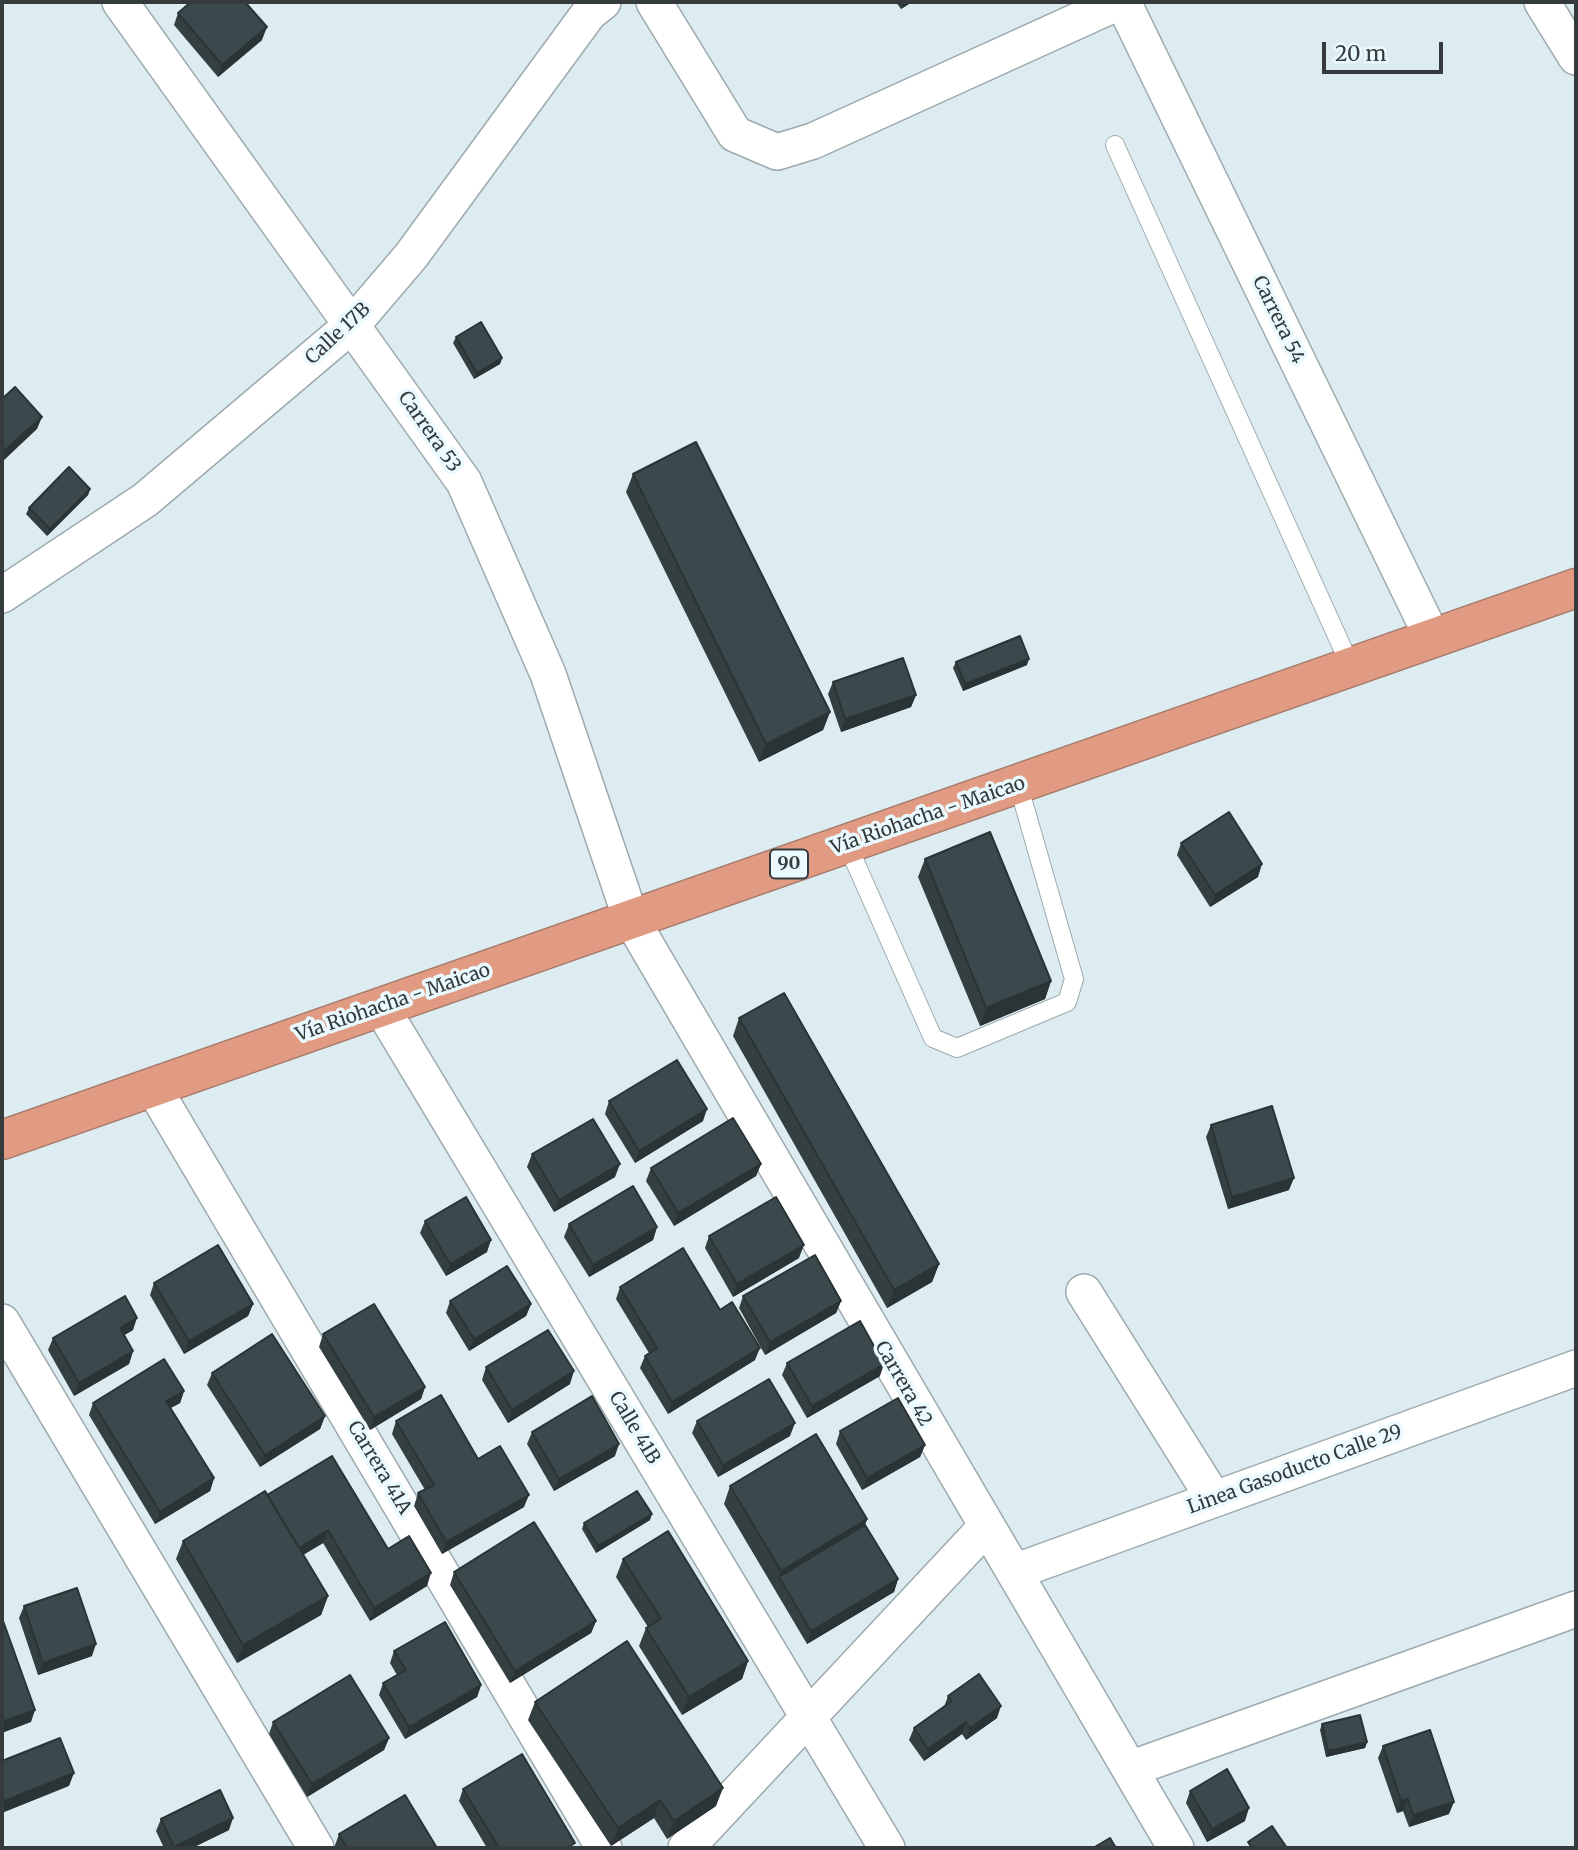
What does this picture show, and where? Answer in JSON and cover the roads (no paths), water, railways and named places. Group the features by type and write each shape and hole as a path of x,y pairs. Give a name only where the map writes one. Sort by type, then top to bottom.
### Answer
{"highway":[{"name":"Vía Riohacha - Maicao","path":"5,1132 153,1087 1576,589"}],"street":[{"name":"Carrera 53","path":"120,2 464,482 548,674 631,919"},
{"path":"654,2 736,134 777,152 813,141 1121,2"},
{"name":"Carrera 54","path":"1121,2 1433,639"},
{"path":"1542,2 1576,57"},
{"name":"Calle 17B","path":"2,595 145,500 353,324 411,256 591,5"},
{"name":"Carrera 42","path":"631,919 1176,1848"},
{"name":"Calle 41B","path":"381,1007 887,1848"},
{"name":"Carrera 41A","path":"153,1087 604,1848"},
{"path":"1084,1292 1214,1499"},
{"path":"2,1322 316,1848"},
{"name":"Linea Gasoducto Calle 29","path":"1014,1572 1576,1368"},
{"path":"686,1848 987,1526"},
{"path":"1130,1769 1576,1609"}],"lane":[{"path":"1115,145 1351,667"},
{"path":"847,844 933,1038 957,1048 1067,1002 1074,979 1018,784"}]}
